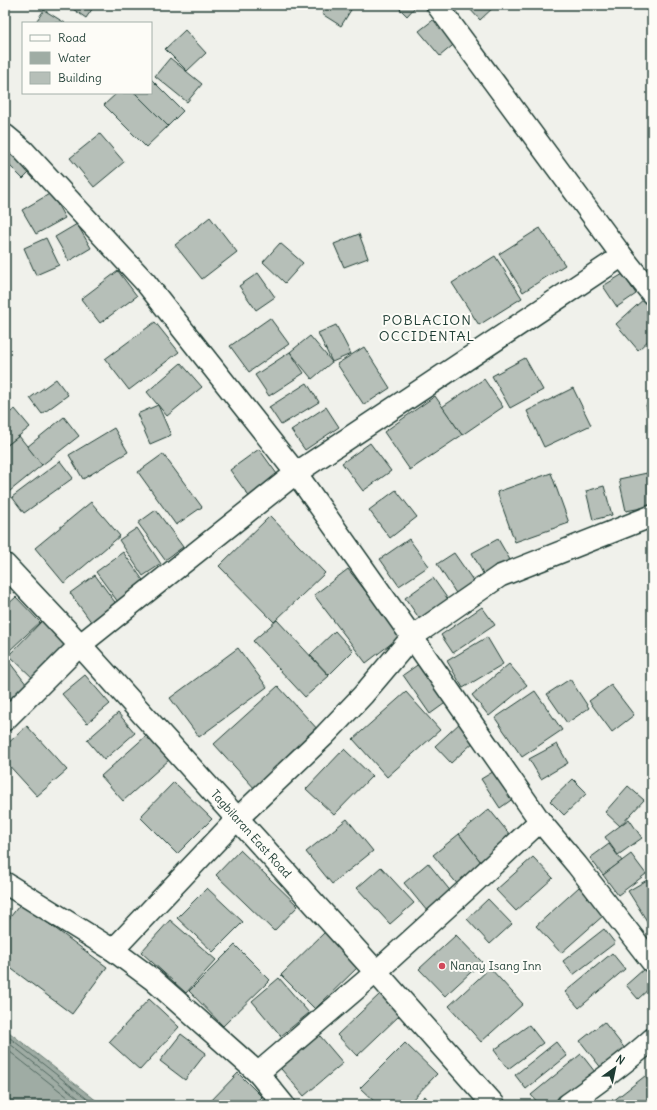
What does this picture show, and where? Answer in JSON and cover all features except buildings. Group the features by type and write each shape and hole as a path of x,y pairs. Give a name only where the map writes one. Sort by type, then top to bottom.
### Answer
{"main road":[{"name":"Tagbilaran East Road","path":"5,565 376,972 494,1105"}],"street":[{"path":"437,5 622,256 652,294"},
{"path":"5,135 22,150 146,283 296,473 540,822 577,865 652,962"},
{"path":"5,720 80,646 296,473 622,256"},
{"path":"113,950 237,819 324,736 363,695 412,637 500,576 652,516"},
{"path":"258,1073 376,972 540,822"},
{"path":"5,883 113,950 152,979 258,1073 284,1105"},
{"path":"567,1105 601,1081 652,1039"}],"water":[{"path":"5,1029 102,1105 5,1105"}],"place":[{"name":"Nanay Isang Inn","path":"442,966"}],"district":[{"name":"POBLACION OCCIDENTAL","path":"427,328"}]}
